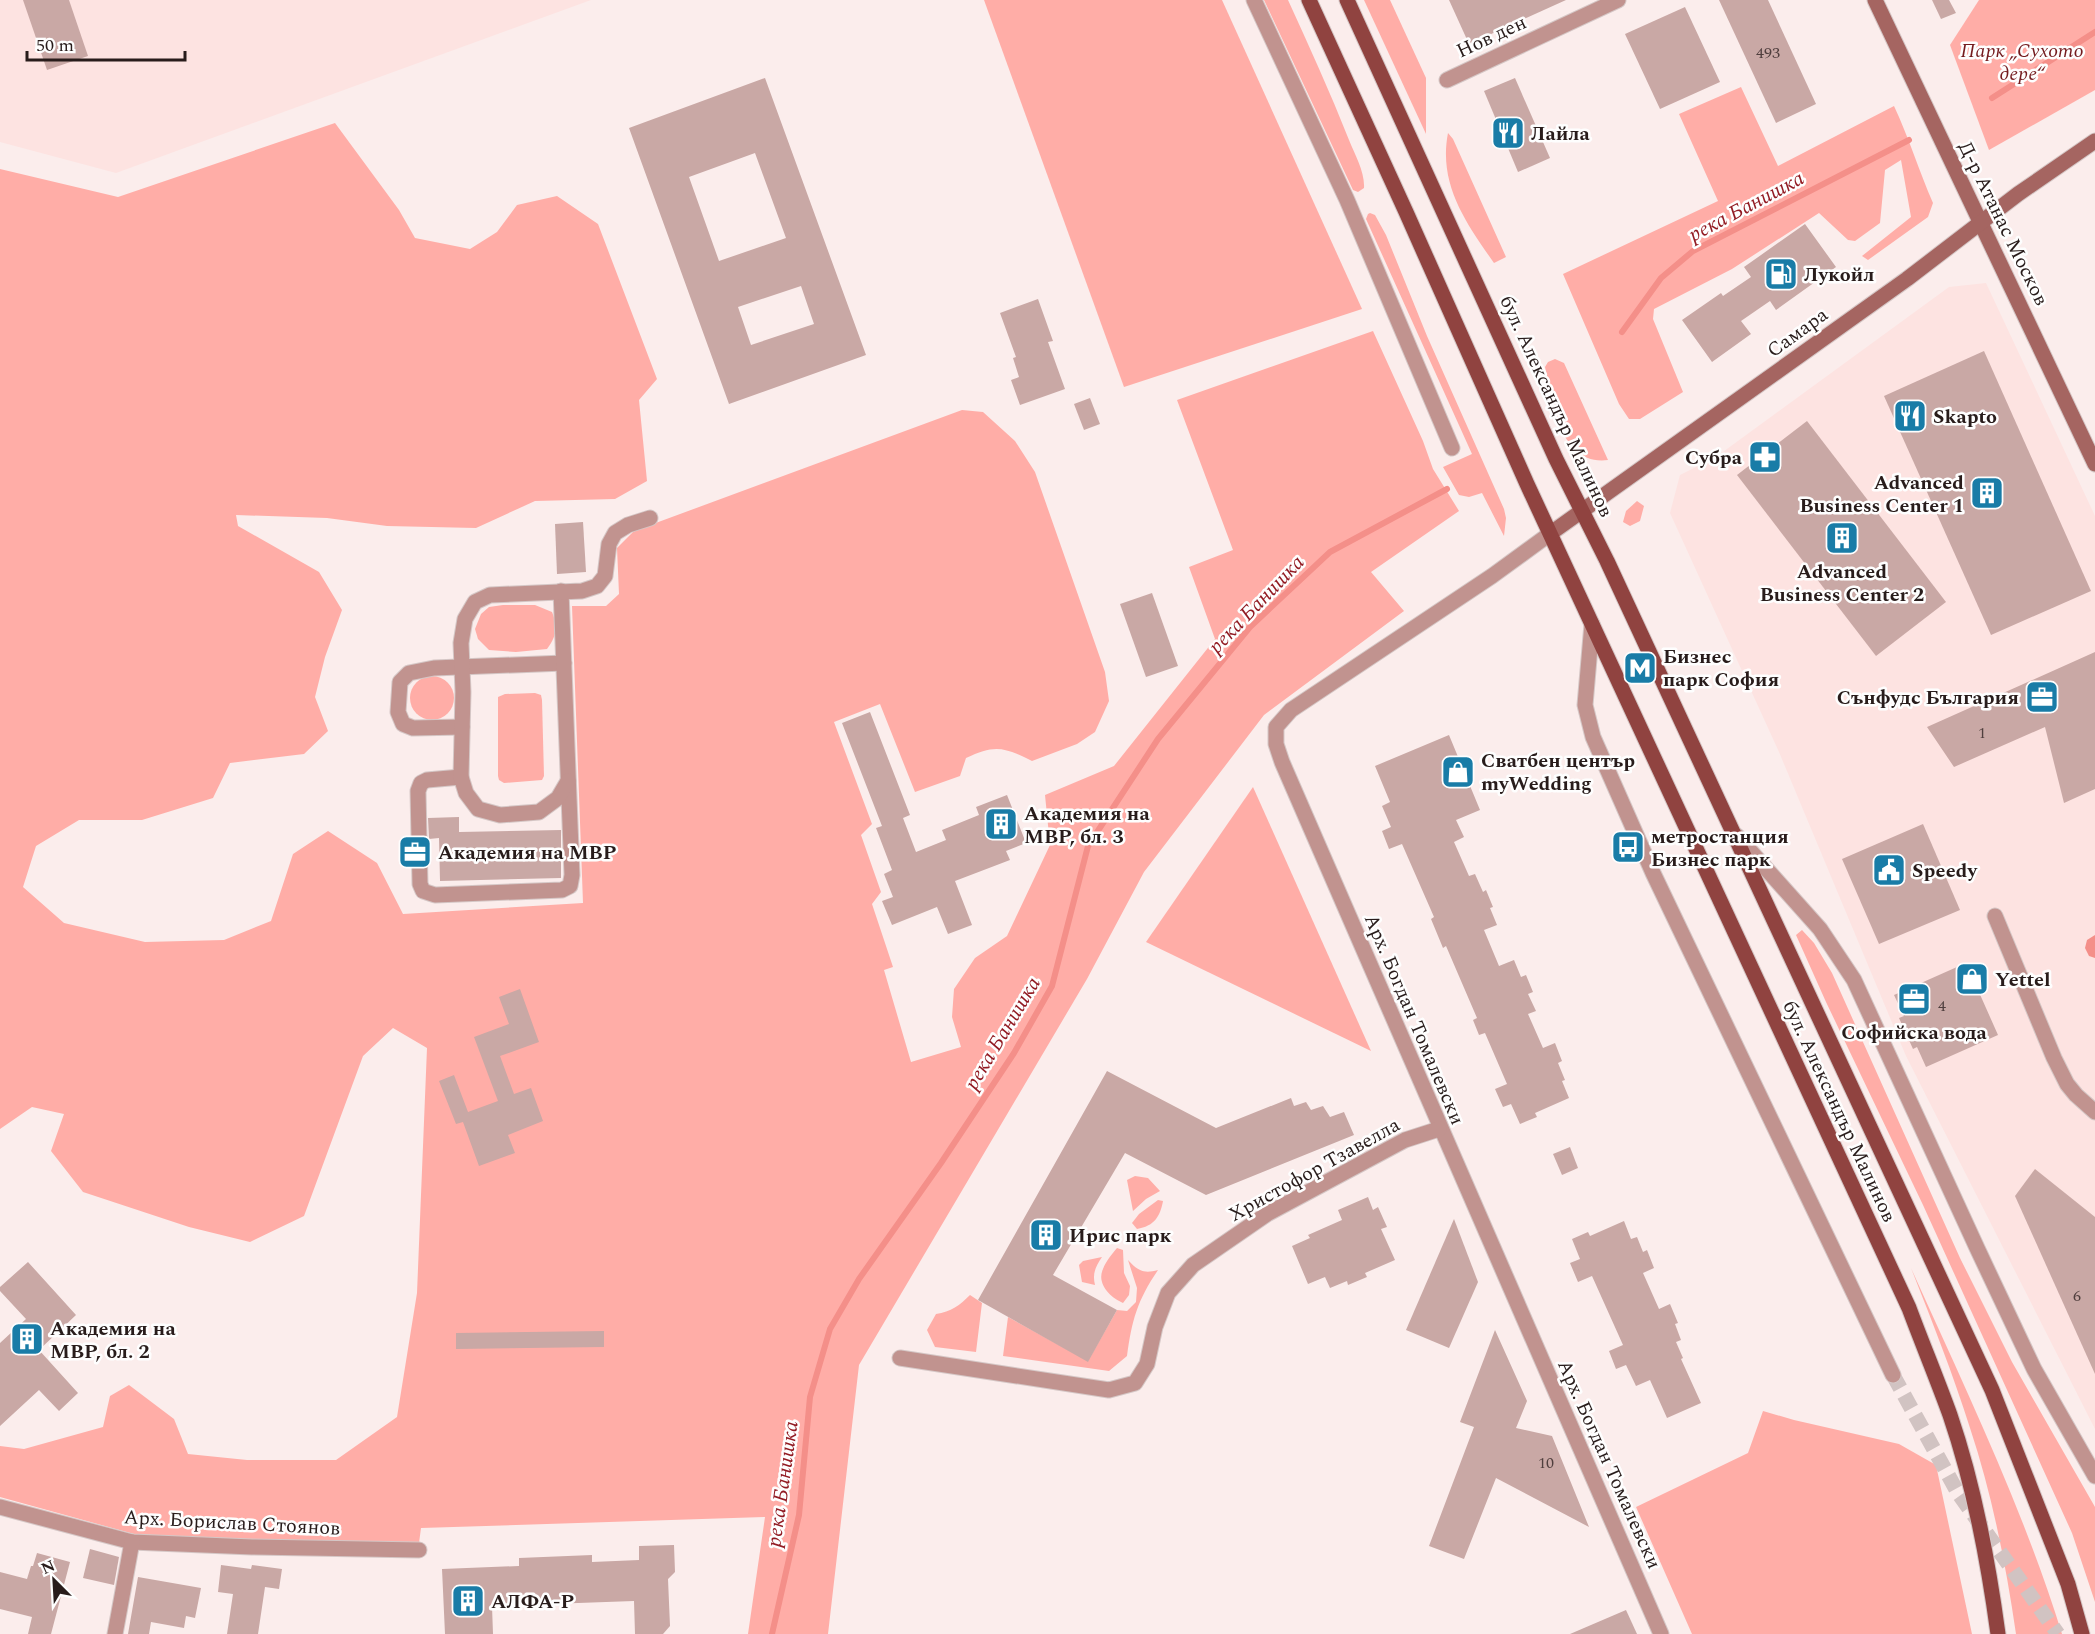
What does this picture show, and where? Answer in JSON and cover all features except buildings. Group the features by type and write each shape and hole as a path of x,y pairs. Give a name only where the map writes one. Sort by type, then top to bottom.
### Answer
{"main road":[{"name":"бул. Александър Малинов","path":"1309,0 1527,484 1909,1308 1950,1416 1971,1487 1998,1634"},
{"name":"бул. Александър Малинов","path":"1347,0 1556,459 1582,510 1992,1390 2068,1584 2082,1634"}],"street":[{"path":"1254,0 1347,200 1452,448"},
{"name":"Нов ден","path":"1447,80 1618,0"},
{"name":"Д-р Атанас Москов","path":"1875,0 2095,464"},
{"name":"Самара","path":"1551,533 1907,279 1980,223 2095,141"},
{"path":"569,779 558,798 539,812 500,815 478,809 466,793 461,777 461,643 465,619 475,602 490,595 582,591 597,586 605,576 609,544 615,533 628,525 650,518"},
{"name":"Арх. Богдан Томалевски","path":"1551,533 1492,576 1291,710 1276,727 1276,744 1440,1129 1661,1634"},
{"path":"461,777 427,780 421,783 418,791 420,884 423,891 435,895 562,890 570,886 573,874 561,591"},
{"name":"бул. Александър Малинов","path":"1592,624 1585,705 1597,747 1653,873 1893,1375"},
{"path":"462,727 413,728 404,724 398,712 400,682 409,673 434,668 564,663"},
{"name":"бул. Александър Малинов","path":"1730,829 1820,929 1854,980 2034,1369 2095,1476"},
{"path":"1995,916 2067,1084 2095,1112"},
{"name":"Христофор Тзавелла","path":"900,1358 1109,1390 1135,1383 1147,1364 1155,1327 1168,1293 1193,1265 1267,1214 1405,1140 1440,1129"},
{"name":"Арх. Борислав Стоянов","path":"0,1507 132,1542 419,1550"},
{"path":"115,1634 132,1542"}],"shaded area":[{"path":"0,0 591,0 116,173 0,142"},
{"name":"Бизнес парк София","path":"1986,283 2095,516 2095,1429 1906,1056 1779,752 1670,513 1680,475 1716,457 1949,287"},
{"path":"2095,935 2095,958 2089,956 2085,948 2087,940"}],"green space":[{"path":"984,0 1222,0 1362,309 1124,387"},
{"path":"1264,0 1288,0 1359,164 1364,188 1358,192 1353,190"},
{"path":"1364,0 1390,0 1426,78 1426,134"},
{"name":"Парк „Сухото дере“","path":"1979,0 2095,0 2095,90 1989,150 1950,45"},
{"path":"1741,87 1778,166 1894,106 1933,203 1928,217 1868,260 1862,256 1911,217 1901,160 1885,170 1880,223 1855,241 1848,240 1819,213 1732,269 1654,309 1653,319 1683,392 1640,419 1629,419 1619,404 1563,274 1718,201 1679,114"},
{"path":"335,123 399,210 415,238 470,249 497,232 517,205 557,196 598,224 657,379 639,400 647,481 615,499 535,501 476,528 387,526 327,518 236,515 238,526 319,572 342,610 325,657 315,697 328,731 304,754 230,763 213,798 142,820 79,820 36,846 23,887 64,923 145,942 224,940 271,921 293,854 328,831 377,863 403,914 583,903 572,606 606,606 619,594 617,548 634,531 962,410 983,412 1015,441 1035,472 1105,672 1109,701 1095,732 1077,744 1032,761 1006,750 985,751 966,758 960,776 915,792 880,704 834,722 872,824 861,835 881,892 872,904 893,967 884,970 911,1062 961,1047 952,1017 954,989 975,958 1007,936 1050,845 1045,795 1114,766 1215,639 1189,567 1233,550 1177,400 1373,331 1423,441 1433,469 1459,511 1371,572 1404,611 1264,715 1144,872 1087,979 859,1365 828,1634 748,1634 765,1517 421,1528 419,1543 259,1541 134,1534 0,1497 0,1446 24,1449 103,1427 110,1396 129,1385 174,1419 188,1454 247,1460 336,1460 397,1417 417,1293 427,1048 393,1028 363,1056 304,1216 250,1242 189,1227 83,1192 51,1151 64,1114 32,1107 0,1129 0,169 118,197"},
{"path":"1448,133 1453,139 1506,257 1494,263 1465,218 1451,186 1446,152"},
{"path":"1370,213 1375,215 1386,235 1427,336 1504,509 1506,518 1504,536 1482,493 1469,497 1459,495 1443,467 1472,454 1366,219"},
{"path":"1555,359 1564,363 1608,460 1592,459 1579,453 1569,443 1556,414 1545,367 1548,362"},
{"path":"1637,501 1644,506 1640,521 1630,526 1623,522 1626,511"},
{"path":"535,605 552,612 556,631 547,649 516,652 489,650 478,639 475,629 481,614 489,607"},
{"path":"432,676 448,682 454,698 448,714 432,720 416,714 410,698 416,682"},
{"path":"535,693 541,695 542,700 544,776 542,780 504,783 499,780 498,776 498,697 505,694"},
{"path":"1253,787 1371,1051 1146,942"},
{"path":"1802,930 1814,943 1832,973 1960,1258 2012,1362 2095,1507 2095,1602 2072,1533 1923,1205 1796,935"},
{"path":"1135,1176 1148,1178 1160,1191 1146,1199 1133,1211 1127,1180"},
{"path":"1158,1200 1163,1201 1155,1220 1148,1226 1137,1229 1132,1223 1139,1214"},
{"path":"1117,1248 1123,1250 1124,1273 1130,1286 1129,1295 1123,1303 1106,1290 1101,1280 1104,1266"},
{"path":"1102,1257 1095,1270 1095,1285 1082,1282 1079,1265 1083,1261"},
{"path":"1128,1260 1142,1271 1158,1270 1136,1311 1127,1356 1109,1371 1003,1356 1008,1317 1088,1361 1117,1310 1127,1311 1136,1302 1137,1288"},
{"path":"1911,1268 2011,1494 2047,1587 2062,1634 2016,1634 1998,1530 1978,1453"},
{"path":"970,1295 982,1303 976,1352 935,1347 927,1330 936,1314 955,1308"},
{"path":"1763,1411 1899,1444 1936,1465 1972,1634 1692,1634 1636,1507 1748,1453"}],"waterway":[{"name":"река Банишка","path":"1992,98 2095,32"},
{"name":"река Банишка","path":"1622,332 1661,278 1693,251 1909,140"},
{"name":"река Банишка","path":"772,1634 799,1515 810,1397 830,1329 859,1279 941,1163 1014,1053 1052,986 1088,846 1158,739 1250,627 1330,552 1447,489"}],"tunnel":[{"path":"1893,1375 1958,1493 2058,1634"}],"place":[{"name":"Лайла","path":"1508,133"},
{"name":"Лукойл","path":"1781,274"},
{"name":"Skapto","path":"1910,416"},
{"name":"Субра","path":"1765,457"},
{"name":"Advanced Business Center 1","path":"1987,493"},
{"name":"Advanced Business Center 2","path":"1842,538"},
{"name":"Бизнес парк София","path":"1640,668"},
{"name":"Сънфудс България","path":"2042,697"},
{"name":"Сватбен център myWedding","path":"1458,772"},
{"name":"Академия на МВР, бл. 3","path":"1001,824"},
{"name":"метростанция Бизнес парк","path":"1628,847"},
{"name":"Академия на МВР","path":"415,852"},
{"name":"Speedy","path":"1889,870"},
{"name":"Yettel","path":"1972,979"},
{"name":"Софийска вода","path":"1914,999"},
{"name":"Ирис парк","path":"1046,1235"},
{"name":"Академия на МВР, бл. 2","path":"27,1339"},
{"name":"АЛФА-Р","path":"468,1601"}]}
